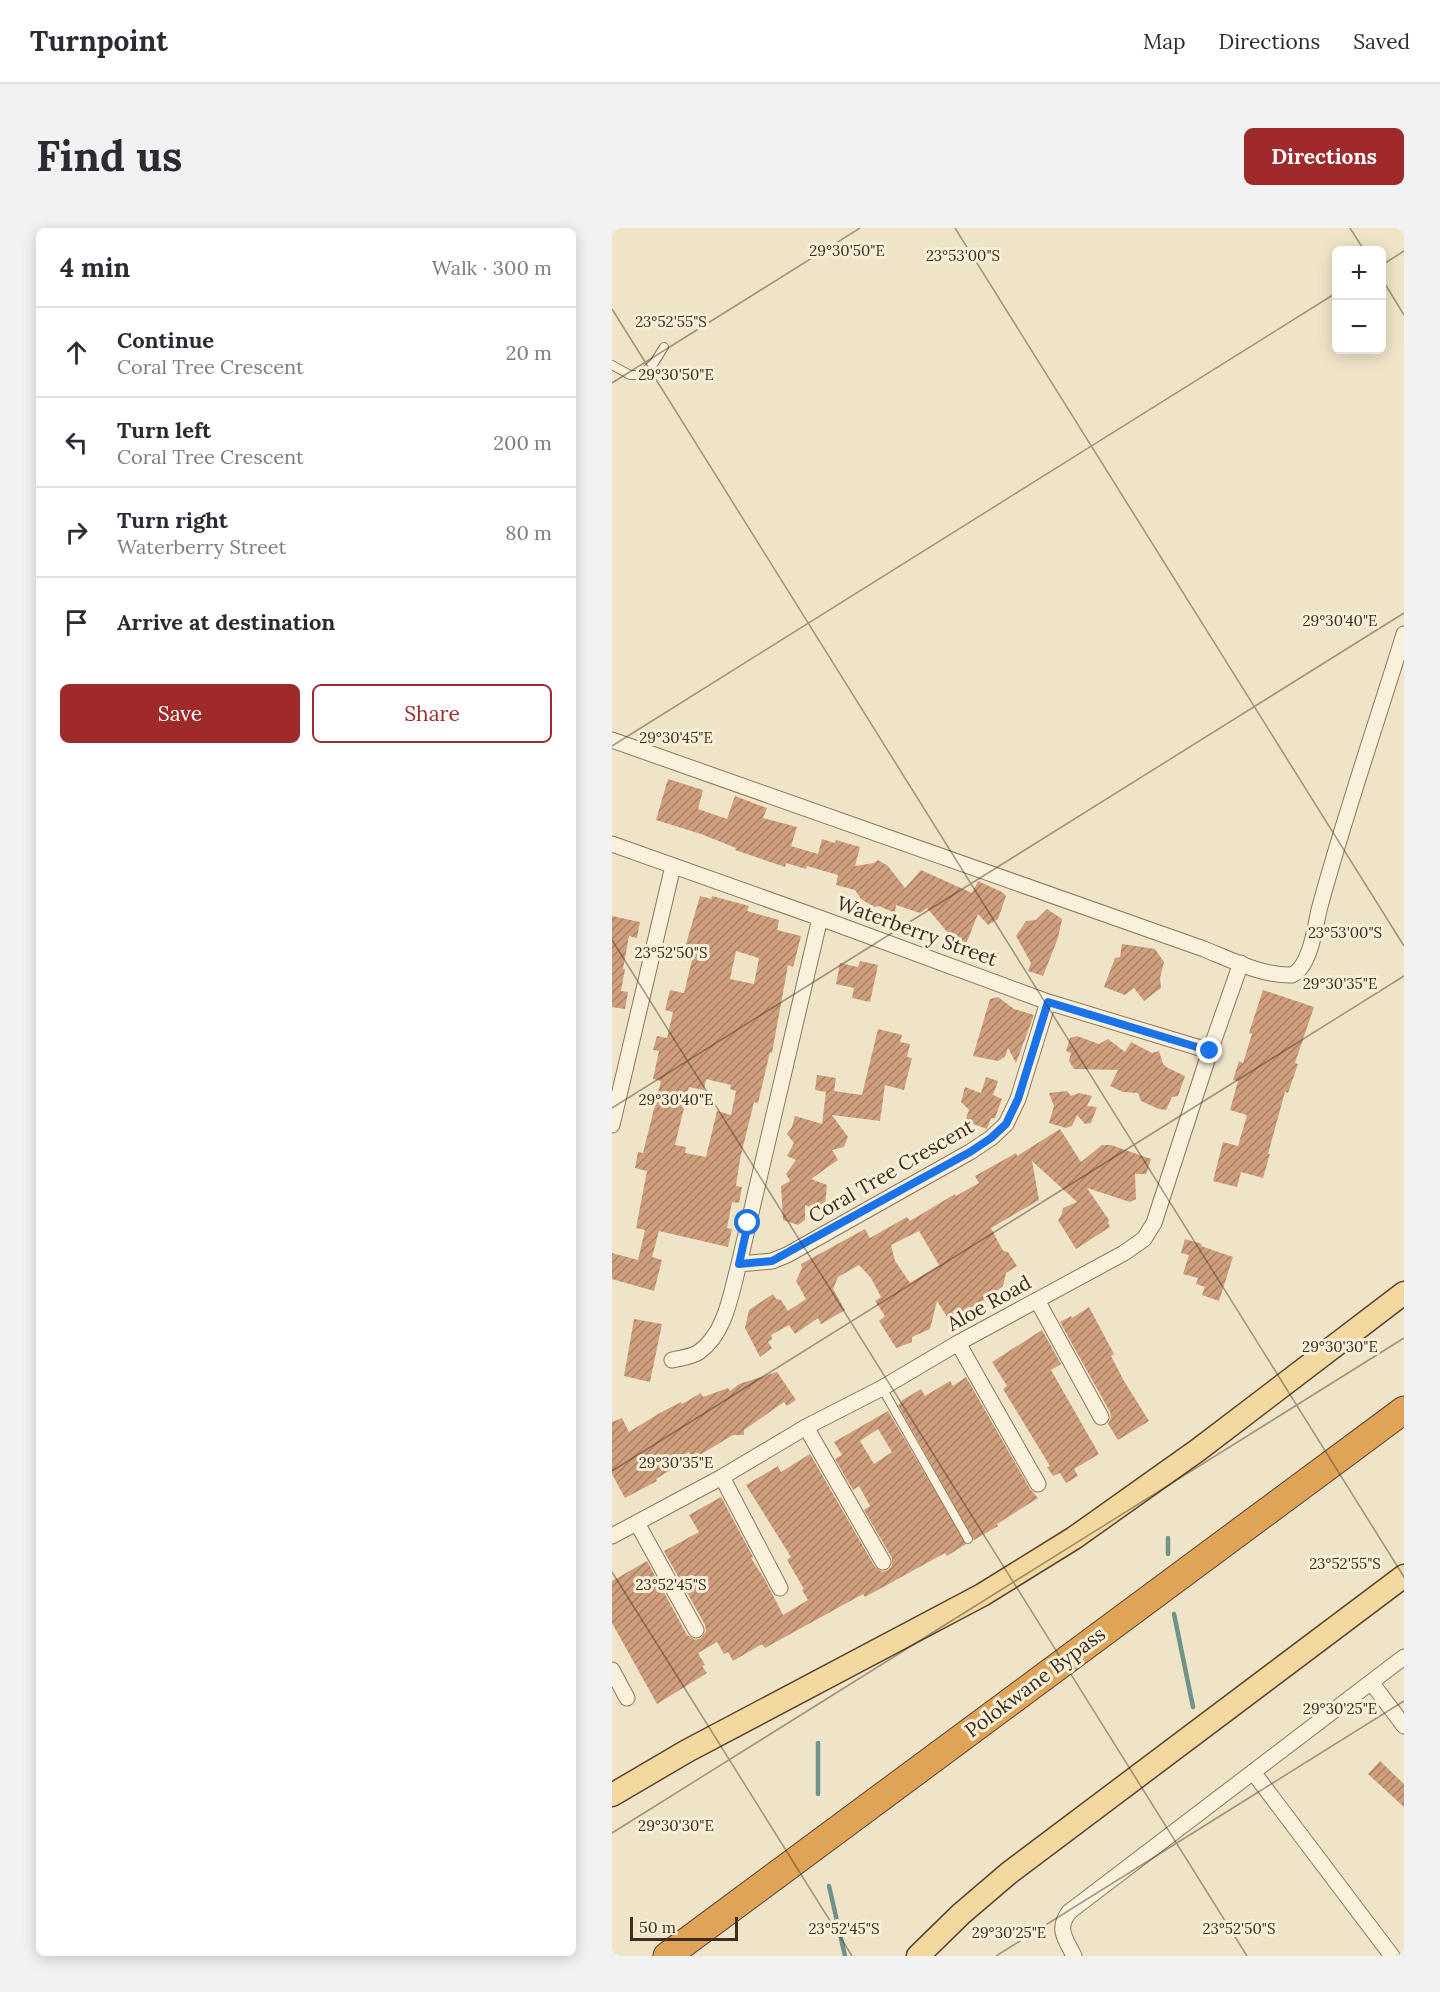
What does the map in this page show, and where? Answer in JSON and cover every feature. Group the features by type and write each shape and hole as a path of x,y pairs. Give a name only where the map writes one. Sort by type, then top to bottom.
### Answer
{"highway":[{"name":"Polokwane Bypass","path":"667,1956 1404,1410"}],"main road":[{"path":"612,1795 687,1751 981,1595 1074,1538 1198,1450 1404,1293"},
{"path":"918,1956 961,1914 1009,1873 1404,1576"}],"street":[{"path":"612,740 1241,963 1286,976 1296,974 1303,965 1404,634"},
{"name":"Waterberry Street","path":"612,844 1048,1002 1210,1051"},
{"path":"612,1125 673,866"},
{"path":"672,1360 697,1353 711,1340 723,1319 739,1264 820,918"},
{"name":"Aloe Road","path":"613,1534 722,1477 806,1427 882,1388 958,1343 1124,1253 1144,1239 1154,1223 1241,963"},
{"name":"Coral Tree Crescent","path":"739,1264 772,1261 787,1255 991,1138 1006,1124 1018,1099 1048,1002"},
{"path":"1037,1300 1101,1417"},
{"path":"958,1343 1038,1484"},
{"path":"806,1427 883,1562"},
{"path":"722,1477 780,1588"},
{"path":"637,1523 696,1630"},
{"path":"1074,1956 1062,1926 1069,1912 1404,1657"},
{"path":"612,1670 627,1698"},
{"path":"1371,1682 1404,1726"},
{"path":"1253,1772 1392,1956"}],"lane":[{"path":"612,365 630,375 641,375 654,363 663,347"},
{"path":"882,1388 968,1539"}],"building":[{"path":"668,779 703,790 698,809 727,819 735,796 767,808 763,818 797,827 791,846 818,854 822,839 835,843 836,840 860,847 855,866 874,863 878,860 888,866 905,888 921,870 972,893 978,881 1006,896 998,919 988,925 978,914 966,944 947,936 948,933 927,908 920,913 896,905 895,913 879,906 874,907 861,899 855,890 836,885 838,875 807,866 806,869 786,863 785,867 735,850 736,848 701,834 656,820"},
{"path":"700,896 711,899 712,896 749,906 747,911 779,920 777,930 801,936 793,967 788,965 772,1053 770,1052 758,1103 754,1102 740,1159 736,1186 742,1187 739,1203 732,1202 727,1228 732,1229 728,1247 659,1231 652,1257 662,1260 654,1291 612,1279 612,1253 638,1260 645,1230 636,1228 647,1171 635,1168 638,1152 643,1153 661,1081 653,1079 659,1051 653,1050 657,1036 667,1038 673,1012 665,1010 670,990 684,993 692,960 682,958","holes":["736,951 759,958 754,984 730,979","706,1079 731,1085 730,1089 736,1091 731,1115 717,1111 706,1157 685,1153 686,1147 675,1145 689,1087 704,1090"]},
{"path":"1047,909 1062,919 1058,938 1043,976 1028,971 1031,963 1016,936 1026,921 1036,920"},
{"path":"612,916 640,922 637,938 629,936 623,969 625,969 621,991 628,992 625,1009 612,1007"},
{"path":"1122,944 1155,949 1164,962 1160,978 1161,988 1144,1001 1134,988 1125,995 1104,987 1115,958 1120,957"},
{"path":"860,961 878,965 870,1002 852,998 854,988 836,984 840,963 858,967"},
{"path":"1263,990 1314,1007 1295,1063 1298,1064 1288,1093 1285,1092 1263,1178 1241,1172 1237,1187 1213,1181 1223,1142 1238,1146 1247,1115 1230,1110 1238,1081 1233,1080 1239,1061 1243,1063 1252,1034 1249,1033"},
{"path":"998,997 1014,1009 1034,1015 1016,1063 1008,1048 1005,1057 998,1061 973,1056 990,999"},
{"path":"878,1029 902,1035 900,1042 910,1044 907,1057 912,1058 904,1090 885,1085 880,1121 832,1115 848,1137 844,1147 832,1150 838,1160 811,1179 827,1185 825,1205 819,1211 805,1205 805,1220 798,1225 783,1220 781,1186 790,1181 786,1174 796,1160 787,1156 794,1143 787,1134 795,1116 822,1124 826,1092 815,1090 817,1075 836,1078 834,1091 862,1095"},
{"path":"1077,1036 1099,1044 1108,1039 1125,1052 1131,1042 1152,1053 1159,1051 1163,1064 1185,1076 1178,1096 1172,1097 1166,1110 1159,1109 1141,1101 1138,1093 1123,1092 1110,1086 1118,1070 1074,1069 1069,1061 1071,1053 1066,1051 1070,1038"},
{"path":"986,1077 998,1081 993,1095 1002,1099 995,1118 991,1118 987,1129 965,1121 969,1110 961,1102 965,1087 981,1093"},
{"path":"1067,1091 1071,1096 1079,1093 1092,1096 1087,1106 1097,1107 1091,1123 1085,1124 1077,1115 1072,1126 1066,1128 1049,1123 1054,1106 1049,1093"},
{"path":"1060,1129 1081,1162 1102,1145 1111,1145 1151,1159 1146,1174 1135,1174 1136,1199 1130,1202 1087,1188 1109,1220 1110,1227 1076,1249 1058,1220 1063,1208 1077,1202 1032,1161 1039,1200 991,1228 1003,1251 1008,1252 1017,1266 1006,1273 1003,1286 949,1320 937,1301 930,1329 912,1337 912,1342 896,1348 879,1321 885,1316 875,1301 881,1297 871,1278 859,1265 838,1277 833,1289 845,1310 821,1324 818,1318 795,1334 789,1325 771,1335 772,1339 768,1342 772,1348 760,1357 745,1328 749,1310 773,1294 776,1299 781,1300 788,1311 806,1299 796,1281 802,1268 801,1264 865,1229 870,1238 907,1217 910,1221 955,1194 956,1196 979,1183 975,1176 1016,1153 1017,1156","holes":["919,1231 939,1265 910,1283 895,1261 891,1245"]},
{"path":"1185,1239 1233,1257 1219,1301 1202,1295 1205,1287 1196,1284 1198,1278 1183,1274 1189,1255 1181,1253"},
{"path":"1089,1307 1114,1354 1111,1356 1124,1381 1149,1421 1118,1440 1108,1424 1111,1418 1110,1412 1060,1322 1071,1316 1072,1318"},
{"path":"634,1319 662,1324 650,1382 624,1376"},
{"path":"1042,1330 1061,1364 1051,1370 1099,1454 1074,1469 1078,1476 1066,1483 1060,1473 1053,1476 1047,1467 1050,1466 1003,1389 1007,1386 992,1362"},
{"path":"777,1372 796,1400 787,1406 784,1402 744,1430 744,1435 733,1435 693,1459 689,1452 670,1463 672,1469 656,1479 657,1481 625,1498 612,1474 612,1422 622,1418 629,1432 658,1414 701,1393 703,1397 728,1388 730,1391 739,1384"},
{"path":"966,1377 1030,1489 1038,1498 974,1540 898,1405 921,1389 925,1396 950,1381 953,1386"},
{"path":"888,1411 966,1544 865,1597 863,1594 765,1648 762,1644 733,1661 728,1652 724,1654 717,1642 698,1653 707,1673 657,1704 612,1623 612,1581 647,1561 687,1635 695,1640 701,1638 706,1631 705,1625 664,1551 699,1532 689,1515 721,1497 753,1557 751,1558 783,1615 808,1600 787,1560 791,1557 746,1485 778,1466 781,1472 810,1454 875,1567 882,1572 892,1566 892,1558 864,1510 870,1506 859,1486 853,1490 835,1459 842,1455 834,1442","holes":["878,1429 892,1452 874,1464 860,1441"]},
{"path":"1380,1761 1404,1784 1404,1807 1368,1774"}],"waterway":[{"path":"1168,1538 1168,1554"},
{"path":"1174,1614 1193,1707"},
{"path":"818,1743 818,1794"},
{"path":"829,1886 845,1956"}],"route":[{"path":"748,1223 739,1264 772,1261 787,1255 991,1138 1006,1124 1018,1099 1048,1002 1210,1051"}]}
